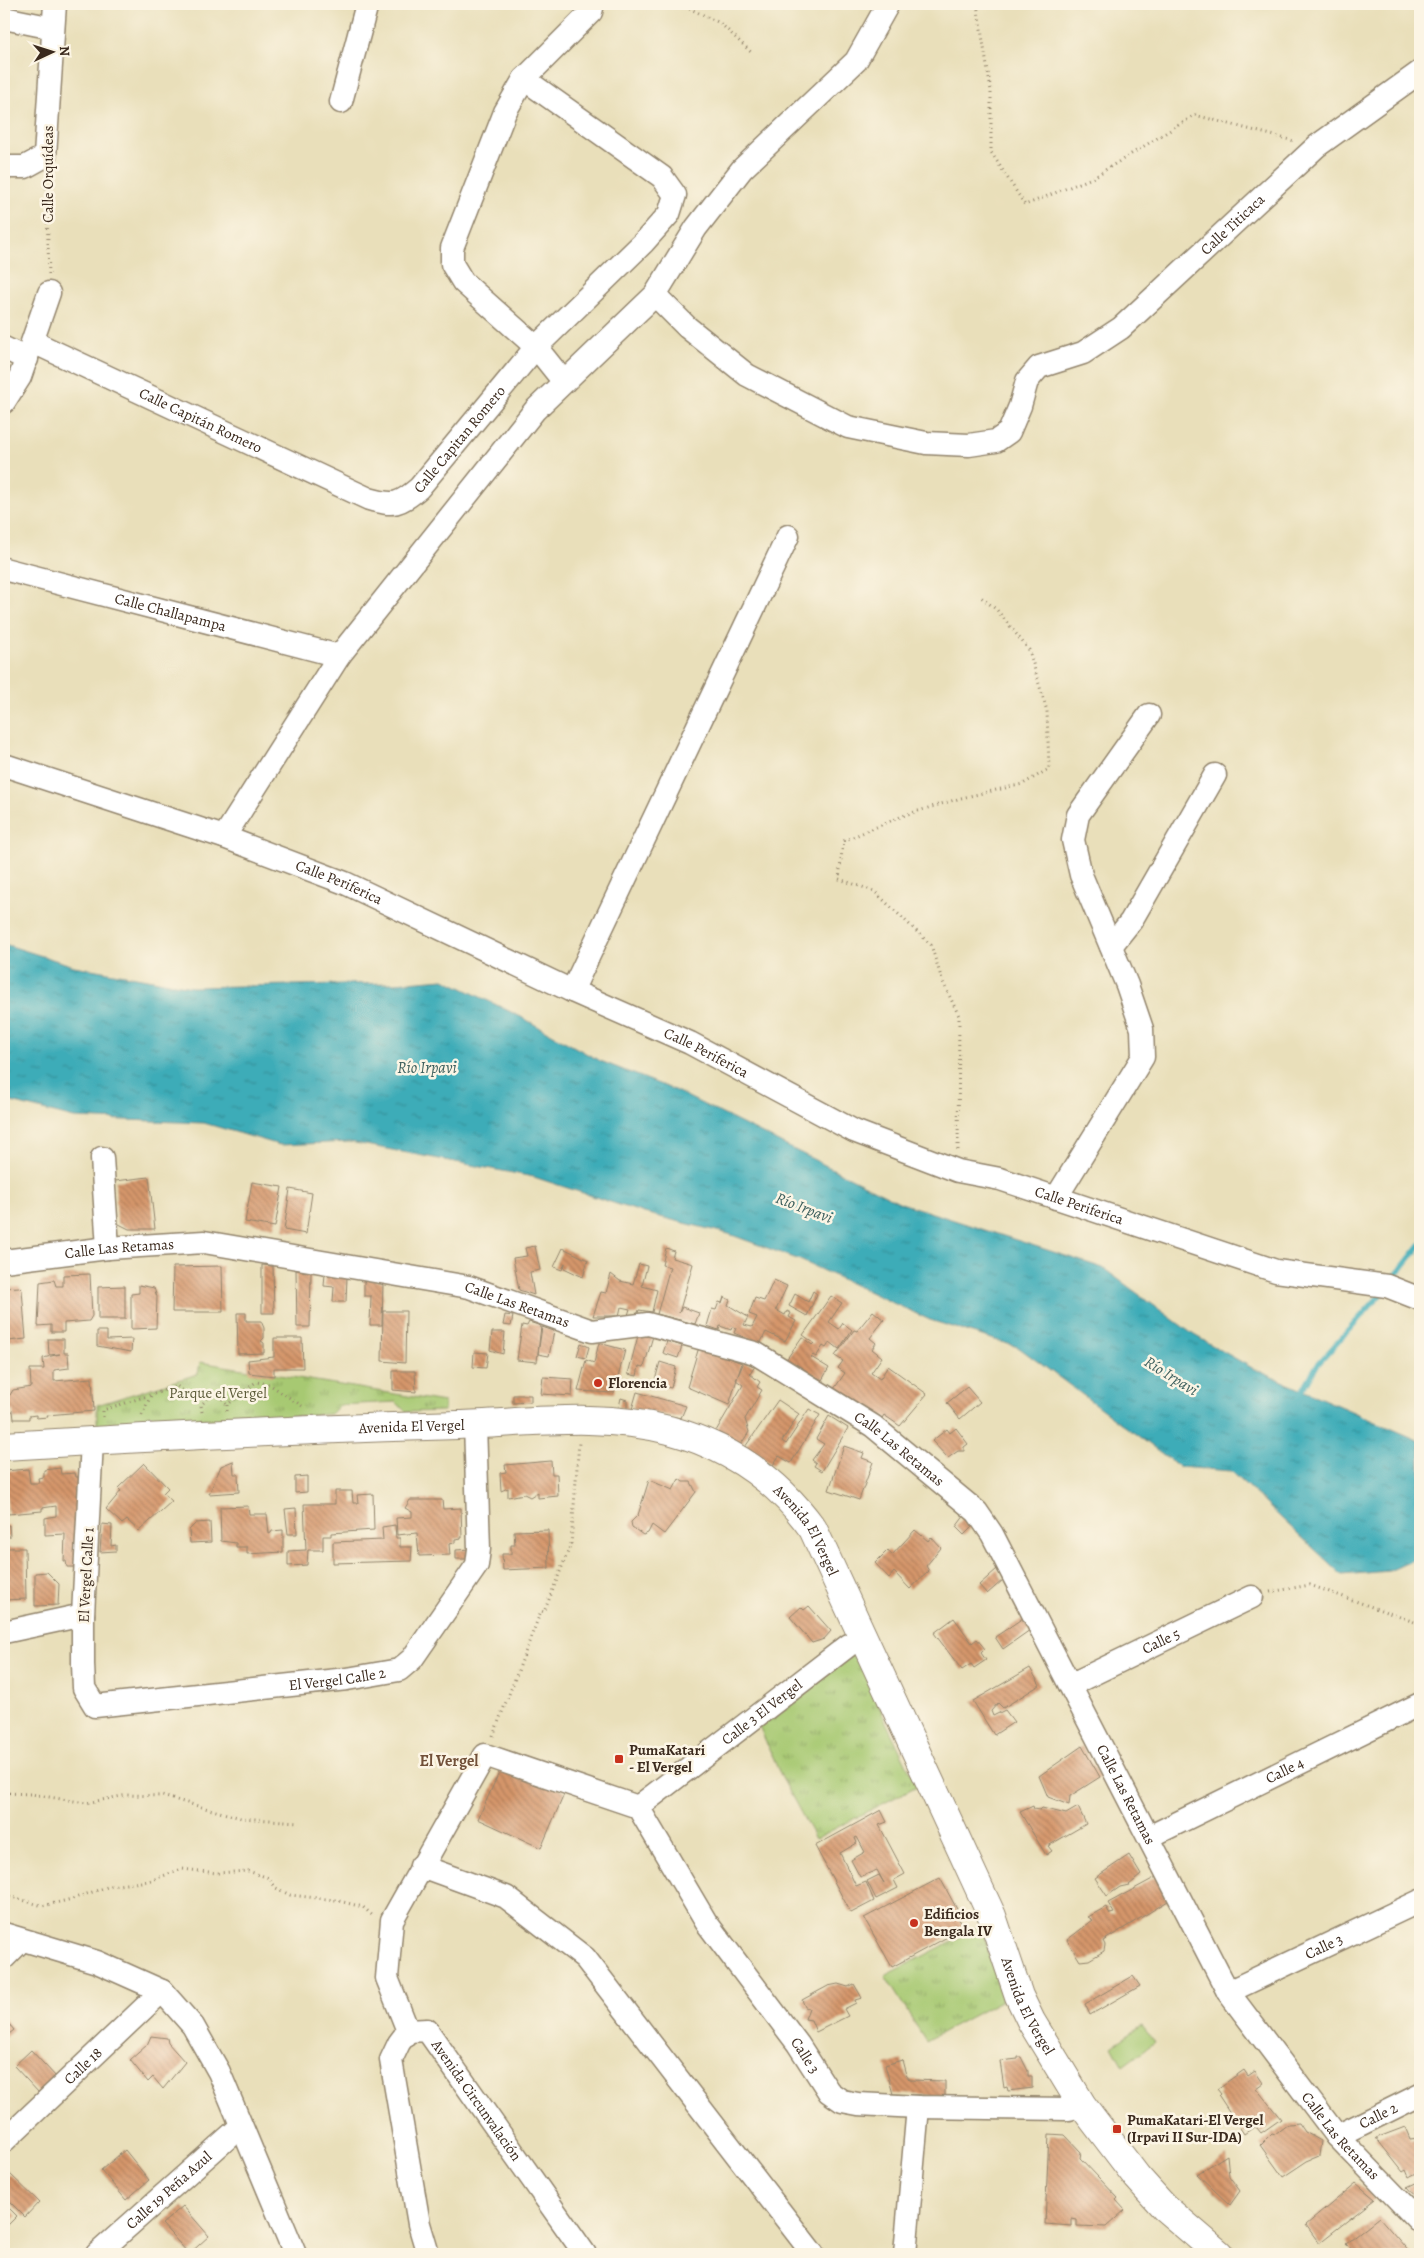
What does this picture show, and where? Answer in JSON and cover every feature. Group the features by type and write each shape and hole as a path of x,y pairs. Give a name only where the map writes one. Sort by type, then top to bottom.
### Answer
{"main road":[{"name":"Avenida El Vergel","path":"4,1446 97,1432 475,1424 592,1419 641,1424 694,1438 732,1455 770,1481 802,1513 813,1529 992,1916 1019,1996 1031,2022 1082,2105 1137,2178 1164,2207 1219,2254"}],"street":[{"name":"Calle Orquídeas","path":"45,156 55,4"},
{"path":"341,102 367,4"},
{"path":"564,382 536,347 463,282 452,264 452,248 505,112 524,79 591,12 593,4"},
{"path":"224,837 339,656 536,410 655,295 696,228 742,169 856,61 888,4"},
{"path":"4,18 54,28"},
{"name":"Calle Titicaca","path":"655,295 687,328 747,375 848,427 926,443 969,445 996,441 1009,432 1020,406 1027,381 1039,367 1083,353 1121,328 1316,146 1420,72"},
{"name":"Calle Capitan Romero","path":"369,499 390,505 404,500 419,488 536,347 644,242 669,214 674,195 662,178 524,79"},
{"path":"4,167 25,167 45,156"},
{"path":"4,402 20,378 49,293"},
{"name":"Calle Capitán Romero","path":"4,348 30,350 369,499"},
{"path":"572,991 788,536"},
{"name":"Calle Challapampa","path":"4,569 339,656"},
{"path":"1056,1198 1143,1057 1142,1029 1111,946 1081,875 1073,840 1078,815 1149,715"},
{"name":"Calle Periferica","path":"4,765 224,837 345,883 572,991 690,1043 854,1131 958,1171 1000,1179 1276,1272 1387,1286 1420,1299"},
{"path":"1111,946 1131,921 1215,775"},
{"path":"102,1158 108,1248"},
{"name":"Calle Las Retamas","path":"4,1261 108,1248 204,1242 468,1287 592,1331 648,1324 755,1354 873,1426 978,1512 992,1534 1228,1992 1337,2136 1420,2222"},
{"name":"El Vergel Calle 2","path":"95,1706 347,1679 399,1670 412,1659 477,1565 479,1549 475,1424"},
{"name":"El Vergel Calle 1","path":"95,1706 84,1688 83,1615 97,1432"},
{"name":"Calle 5","path":"1070,1685 1252,1597"},
{"path":"4,1632 83,1615"},
{"name":"Calle 3 El Vergel","path":"638,1807 849,1645 865,1638"},
{"name":"Calle 4","path":"1149,1837 1420,1704"},
{"path":"428,2254 419,2224 392,2060 398,2043 408,2030 387,1978 392,1920 485,1755 638,1807"},
{"name":"Calle 3","path":"638,1807 706,1922 798,2044 828,2092 842,2101 858,2104 918,2108 1069,2109 1082,2105"},
{"path":"421,1866 506,1898 585,1958 813,2254"},
{"name":"Calle 3","path":"1228,1992 1420,1900"},
{"path":"4,1958 13,1937 97,1962 162,1991 192,2026 219,2072 295,2254"},
{"name":"Calle 18","path":"4,2141 162,1991"},
{"name":"Avenida Circunvalación","path":"408,2030 427,2030 584,2254"},
{"name":"Calle 2","path":"1337,2136 1420,2095"},
{"path":"904,2254 918,2108"},
{"name":"Calle 19 Peña Azul","path":"97,2254 241,2126"}],"path":[{"path":"680,4 720,23 753,54"},
{"path":"977,4 991,91 991,152 1025,205 1092,178 1195,115 1316,146"},
{"name":"Calle Orquídeas","path":"45,156 49,293"},
{"path":"958,1171 959,1016 942,980 932,945 874,891 838,880 843,841 904,815 961,798 1023,784 1049,769 1047,711 1029,650 997,610 980,598"},
{"path":"227,1404 256,1382 269,1384 303,1407"},
{"path":"97,1432 103,1410 178,1386 202,1405"},
{"path":"140,1420 151,1395"},
{"path":"202,1418 202,1405 211,1395 220,1395 227,1404 228,1416"},
{"path":"485,1755 541,1611 544,1612 571,1544 579,1442 585,1442"},
{"path":"1252,1597 1292,1586 1310,1585 1420,1624"},
{"path":"4,1793 40,1795 86,1803 127,1795 162,1796 242,1818 298,1822"},
{"path":"5,1895 44,1906 110,1886 149,1881 182,1869 217,1873 248,1871 269,1878 276,1888 290,1895 335,1900 363,1907 391,1931"}],"green space":[{"name":"Parque el Vergel","path":"200,1362 444,1402 444,1411 406,1412 396,1402 340,1405 331,1414 97,1427 97,1405 198,1374"},
{"path":"851,1655 860,1659 886,1722 917,1786 815,1839 781,1776 759,1726"},
{"path":"981,1926 1002,2000 926,2041 885,1976"},
{"path":"1142,2026 1155,2042 1123,2066 1112,2046"}],"water":[{"name":"Río Irpavi","path":"4,944 74,966 192,987 395,983 444,979 523,1018 598,1060 674,1090 901,1203 1103,1268 1194,1335 1254,1369 1420,1441 1420,1557 1389,1571 1342,1575 1231,1471 1180,1467 1018,1347 930,1320 800,1260 729,1234 644,1213 534,1177 350,1142 280,1145 204,1123 74,1118 4,1100"}],"building":[{"path":"149,1177 155,1229 129,1229 117,1223 115,1181"},
{"path":"252,1182 282,1187 275,1227 245,1222"},
{"path":"290,1189 312,1193 306,1234 284,1230"},
{"path":"535,1246 540,1270 530,1272 534,1295 519,1290 513,1258 527,1256 525,1248"},
{"path":"563,1248 588,1260 583,1277 564,1268 565,1263 562,1270 554,1267"},
{"path":"666,1248 674,1251 672,1258 693,1264 679,1313 682,1307 699,1313 695,1324 657,1314 670,1267 662,1265"},
{"path":"639,1264 647,1266 642,1286 657,1290 652,1312 639,1310 637,1315 628,1315 630,1309 621,1307 619,1316 593,1316 601,1292 606,1293 611,1274 620,1281 633,1284"},
{"path":"262,1265 273,1266 274,1313 262,1313"},
{"path":"222,1266 223,1312 172,1312 173,1267"},
{"path":"296,1270 311,1272 310,1327 297,1327"},
{"path":"90,1274 92,1316 89,1321 64,1323 64,1332 51,1332 51,1325 38,1326 40,1282 54,1280 56,1286 63,1286 63,1275"},
{"path":"325,1274 347,1276 346,1302 333,1302 334,1287 324,1286"},
{"path":"364,1278 383,1282 382,1325 370,1325 371,1296 364,1296"},
{"path":"774,1280 787,1286 776,1310 785,1315 787,1311 791,1313 789,1317 796,1321 785,1341 766,1332 760,1344 734,1333 736,1328 732,1327 731,1330 720,1326 719,1330 707,1326 712,1309 716,1310 719,1302 722,1303 724,1297 730,1300 728,1305 748,1317 744,1325 752,1327 757,1317 749,1314 755,1298 764,1301"},
{"path":"139,1285 154,1288 157,1297 156,1328 131,1329 131,1294 139,1293"},
{"path":"125,1286 125,1319 98,1319 98,1287"},
{"path":"19,1287 22,1290 26,1339 8,1341 7,1331 4,1332 4,1288"},
{"path":"813,1291 817,1294 807,1316 789,1306 795,1294 808,1302"},
{"path":"831,1296 842,1303 829,1322 839,1329 843,1323 852,1330 839,1349 830,1342 826,1348 823,1346 816,1357 813,1355 811,1357 829,1368 822,1380 786,1360 802,1337 812,1345 814,1343 803,1335"},
{"path":"383,1311 406,1311 405,1363 382,1361"},
{"path":"873,1311 884,1320 870,1338 876,1343 872,1349 882,1357 871,1373 880,1379 888,1366 927,1394 900,1426 884,1415 880,1421 834,1389 845,1373 838,1368 843,1361 835,1356 854,1330 857,1331"},
{"path":"237,1313 246,1313 246,1321 261,1321 264,1328 264,1338 261,1341 264,1343 264,1353 238,1354"},
{"path":"505,1315 513,1316 511,1326 503,1325"},
{"path":"529,1322 541,1326 537,1362 517,1360 522,1325 527,1326"},
{"path":"542,1327 554,1331 549,1356 538,1354"},
{"path":"97,1331 107,1331 107,1340 132,1339 131,1352 97,1346"},
{"path":"492,1332 505,1332 503,1354 490,1350"},
{"path":"639,1332 653,1336 644,1367 639,1366 637,1376 628,1374"},
{"path":"274,1338 302,1338 303,1368 274,1368 274,1376 249,1373 248,1360 274,1357"},
{"path":"48,1339 64,1339 64,1353 68,1353 69,1368 54,1370 54,1381 92,1378 94,1411 47,1415 48,1417 36,1418 36,1415 29,1416 29,1419 14,1419 13,1411 4,1412 4,1395 10,1395 13,1390 31,1387 30,1369 44,1369 43,1358 60,1354 49,1355"},
{"path":"667,1341 682,1346 678,1358 663,1353"},
{"path":"581,1343 589,1347 586,1358 577,1356"},
{"path":"599,1343 625,1350 614,1393 578,1391 586,1360 594,1363"},
{"path":"699,1347 742,1363 729,1405 687,1387"},
{"path":"474,1352 488,1353 486,1368 473,1367"},
{"path":"660,1362 676,1367 671,1388 654,1384"},
{"path":"744,1362 755,1366 750,1374 760,1382 757,1387 762,1390 745,1419 749,1432 741,1444 716,1431 743,1385 736,1380"},
{"path":"393,1371 415,1371 416,1392 393,1390"},
{"path":"543,1377 573,1379 572,1396 541,1394"},
{"path":"967,1387 980,1402 960,1419 947,1403"},
{"path":"637,1392 686,1406 681,1418 632,1409"},
{"path":"513,1395 531,1395 531,1402 513,1403"},
{"path":"621,1398 627,1400 627,1409 619,1407"},
{"path":"778,1400 799,1414 782,1441 786,1444 809,1409 820,1415 791,1463 779,1456 773,1465 745,1447"},
{"path":"829,1416 848,1428 822,1471 814,1466 816,1463 812,1460 824,1444 816,1439"},
{"path":"956,1428 968,1444 964,1447 964,1451 958,1451 948,1458 932,1441 947,1429 950,1433"},
{"path":"844,1446 864,1453 862,1458 873,1462 859,1500 829,1490"},
{"path":"233,1461 234,1474 238,1474 239,1492 209,1494 221,1466"},
{"path":"551,1461 552,1474 557,1474 558,1496 538,1498 538,1492 530,1497 524,1494 508,1497 508,1488 501,1491 500,1473 506,1472 505,1465"},
{"path":"144,1463 168,1488 163,1493 172,1501 139,1531 127,1520 122,1524 106,1509 121,1491 118,1488"},
{"path":"60,1468 61,1474 75,1473 76,1477 79,1477 76,1567 67,1567 66,1561 64,1561 65,1534 45,1535 45,1518 56,1516 56,1506 42,1508 42,1511 8,1514 4,1471 28,1469 30,1483 39,1483 38,1478 44,1477 44,1470"},
{"path":"307,1476 307,1492 295,1493 295,1477"},
{"path":"679,1479 683,1482 691,1482 696,1492 664,1534 652,1525 648,1533 643,1535 632,1527 631,1522 638,1515 649,1480 673,1490"},
{"path":"335,1491 352,1491 353,1503 358,1503 357,1495 373,1494 374,1530 331,1533 331,1536 323,1536 323,1550 308,1550 307,1565 288,1566 288,1551 306,1550 304,1504 335,1504"},
{"path":"410,1500 442,1500 443,1509 461,1508 462,1538 455,1539 455,1543 449,1544 450,1555 419,1556 417,1533 397,1535 396,1518 412,1517 412,1512 405,1508"},
{"path":"248,1506 249,1514 267,1514 269,1534 272,1531 283,1530 283,1552 247,1554 247,1547 236,1547 236,1543 221,1541 220,1507"},
{"path":"296,1508 297,1534 288,1534 285,1509"},
{"path":"965,1515 975,1524 964,1535 956,1527"},
{"path":"210,1522 211,1542 190,1543 189,1530 196,1523"},
{"path":"102,1524 112,1525 111,1546 116,1545 116,1551 100,1552"},
{"path":"9,1525 10,1537 4,1538 4,1526"},
{"path":"395,1525 396,1538 400,1538 400,1547 412,1547 411,1561 333,1563 333,1542 383,1540 382,1527"},
{"path":"548,1530 549,1568 503,1570 502,1554 511,1554 511,1545 515,1545 514,1531"},
{"path":"915,1530 928,1541 931,1537 941,1548 926,1566 929,1571 910,1589 894,1572 889,1578 875,1563 888,1550 892,1555"},
{"path":"4,1548 25,1548 26,1599 4,1600 4,1576 7,1576 6,1571 4,1571"},
{"path":"470,1549 470,1559 456,1559 456,1550"},
{"path":"997,1569 1003,1580 987,1594 979,1585"},
{"path":"47,1572 59,1584 58,1605 35,1606 35,1573"},
{"path":"809,1606 831,1631 824,1639 812,1643 790,1617 801,1607 804,1610"},
{"path":"954,1618 972,1643 977,1639 985,1649 981,1653 986,1660 974,1668 971,1664 962,1670 934,1633"},
{"path":"1023,1618 1030,1630 1003,1649 995,1637"},
{"path":"1030,1668 1040,1685 1003,1708 998,1703 991,1711 993,1716 1005,1710 1014,1722 994,1735 973,1701"},
{"path":"1082,1746 1100,1777 1070,1796 1069,1805 1048,1797 1039,1776"},
{"path":"503,1764 565,1792 541,1848 478,1819"},
{"path":"1033,1806 1034,1809 1040,1810 1042,1808 1066,1814 1078,1807 1086,1824 1048,1846 1052,1851 1046,1855 1020,1812"},
{"path":"881,1810 887,1822 879,1825 905,1874 894,1880 898,1888 876,1899 867,1881 879,1875 884,1883 877,1870 860,1877 851,1860 865,1852 857,1837 855,1838 857,1843 840,1853 856,1886 866,1882 874,1901 851,1913 815,1846"},
{"path":"1129,1855 1141,1875 1129,1885 1120,1887 1107,1896 1095,1878"},
{"path":"1158,1876 1168,1901 1103,1941 1105,1945 1104,1951 1089,1960 1080,1961 1067,1940 1093,1920 1088,1917 1106,1907 1110,1914 1114,1913 1108,1903"},
{"name":"Edificios Bengala IV","path":"940,1878 958,1911 955,1912 964,1928 892,1967 864,1918"},
{"path":"1133,1976 1140,1986 1090,2015 1085,2004"},
{"path":"838,1984 848,1987 854,1984 862,1998 855,2000 856,2003 844,2009 848,2016 816,2032 811,2020 805,2019 809,2008 805,2007 802,2000 828,1986"},
{"path":"4,2018 14,2030 4,2038"},
{"path":"151,2036 167,2038 168,2043 185,2062 163,2089 153,2077 148,2082 130,2060 147,2045"},
{"path":"31,2050 57,2078 40,2094 14,2066"},
{"path":"1018,2057 1021,2057 1028,2071 1028,2076 1032,2076 1032,2088 1008,2091 1007,2087 1004,2088 1000,2061 1018,2059"},
{"path":"902,2060 906,2075 910,2080 945,2081 945,2096 893,2094 885,2065"},
{"path":"1244,2070 1248,2076 1255,2071 1263,2083 1256,2088 1281,2119 1261,2133 1254,2127 1244,2134 1219,2096 1221,2094 1217,2089"},
{"path":"1299,2123 1305,2132 1321,2141 1319,2156 1307,2161 1283,2177 1260,2145 1272,2133 1275,2134 1288,2124"},
{"path":"1405,2127 1410,2139 1419,2138 1416,2129 1420,2127 1420,2171 1409,2177 1406,2170 1403,2172 1376,2138"},
{"path":"1049,2134 1065,2135 1081,2152 1080,2158 1118,2198 1116,2200 1125,2210 1106,2227 1077,2226 1077,2220 1072,2219 1072,2226 1045,2224"},
{"path":"125,2150 149,2180 126,2200 101,2170"},
{"path":"1227,2155 1229,2176 1240,2191 1230,2205 1197,2174"},
{"path":"10,2174 39,2202 25,2217 4,2196 4,2180"},
{"path":"1420,2181 1420,2194 1415,2196 1407,2187"},
{"path":"1356,2183 1375,2199 1319,2243 1306,2225"},
{"path":"4,2203 17,2216 4,2229"},
{"path":"183,2206 209,2236 189,2254 162,2224"},
{"path":"1379,2217 1411,2254 1356,2254 1346,2243"}],"waterway":[{"path":"1390,1283 1420,1245"},
{"path":"1300,1395 1317,1365 1383,1292"}],"place":[{"name":"Florencia","path":"598,1383"},
{"name":"PumaKatari - El Vergel","path":"619,1759"},
{"name":"Edificios Bengala IV","path":"914,1923"},
{"name":"PumaKatari-El Vergel (Irpavi II Sur-IDA)","path":"1117,2129"}],"district":[{"name":"El Vergel","path":"449,1761"}]}
